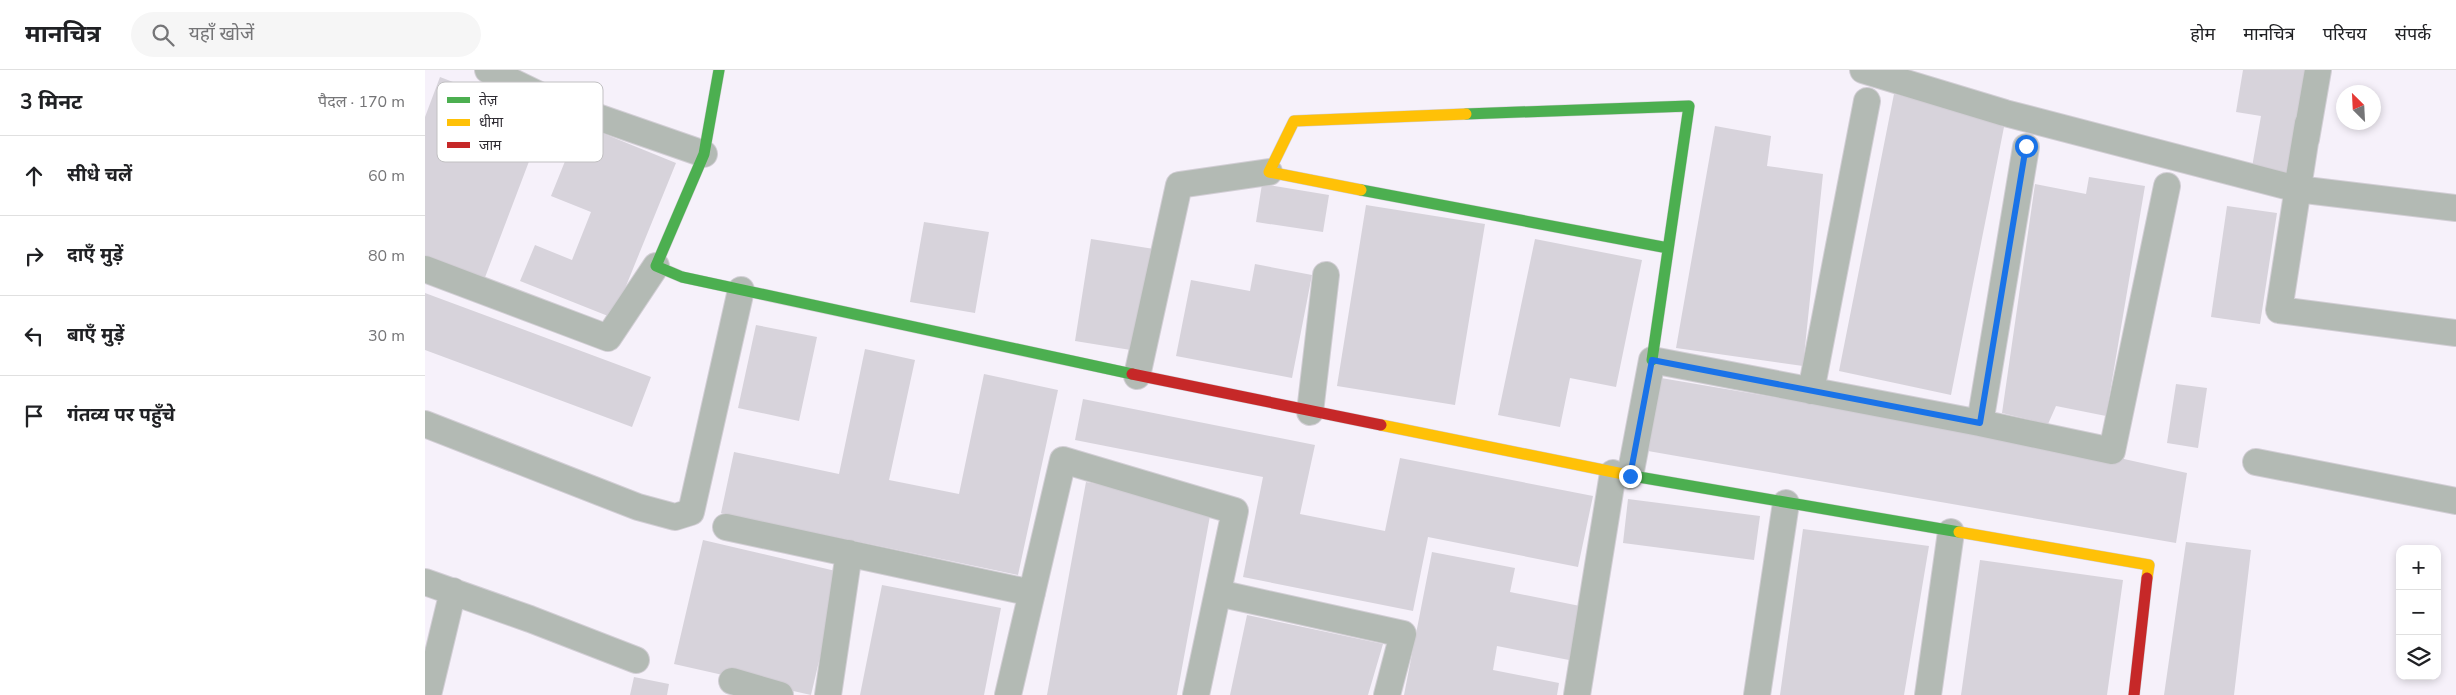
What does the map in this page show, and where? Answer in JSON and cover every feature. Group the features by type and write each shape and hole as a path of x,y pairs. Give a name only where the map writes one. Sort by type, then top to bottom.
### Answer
{"street":[{"path":"488,70 513,82"},
{"path":"425,269 608,338 656,266 704,154 719,70"},
{"path":"1863,70 2005,112 2297,189 2456,208"},
{"path":"2318,70 2297,189 2279,310 2456,333"},
{"path":"1811,391 1867,101"},
{"path":"1269,172 1293,121 1689,106 1652,360 1621,474 1577,695"},
{"path":"603,119 704,154"},
{"path":"1980,423 2026,146"},
{"path":"1137,376 1179,185 1269,172 1668,248"},
{"path":"1652,360 1980,423 2112,451 2167,186"},
{"path":"656,266 682,277 1310,412 1621,474 2149,565 2134,695"},
{"path":"1310,412 1326,276"},
{"path":"425,424 638,507 675,517 691,512 741,290"},
{"path":"1008,695 1063,460 1235,511 1196,695"},
{"path":"2257,462 2456,501"},
{"path":"1757,695 1786,503"},
{"path":"725,527 1032,593"},
{"path":"1928,695 1951,532"},
{"path":"828,695 849,553"},
{"path":"425,582 636,660"},
{"path":"428,695 453,591"},
{"path":"1218,593 1403,634 1387,695"},
{"path":"732,681 780,695"}],"building":[{"path":"2243,70 2307,70 2289,173 2252,167 2261,116 2236,112"},
{"path":"440,77 453,82 438,82"},
{"path":"437,85 437,162 529,162 484,280 425,259 425,117"},
{"path":"1894,94 1948,108 2004,127 1951,395 1839,371"},
{"path":"1715,126 1771,136 1767,166 1823,174 1803,366 1676,348"},
{"path":"603,133 676,163 613,318 520,281 535,245 572,260 591,212 551,196 565,162 603,162"},
{"path":"2089,177 2145,186 2106,416 2056,406 2048,424 2002,413 2035,184 2086,194"},
{"path":"1262,184 1329,195 1323,232 1256,222"},
{"path":"1366,205 1485,224 1455,405 1337,386"},
{"path":"2227,206 2277,213 2260,324 2211,317"},
{"path":"924,222 989,232 975,313 910,302"},
{"path":"1091,239 1154,249 1137,351 1075,341"},
{"path":"1535,239 1642,260 1616,387 1570,378 1560,427 1498,415"},
{"path":"1255,264 1312,275 1292,378 1176,356 1191,280 1250,291"},
{"path":"425,293 651,377 632,427 425,350"},
{"path":"756,325 817,337 799,421 738,408"},
{"path":"865,349 915,360 889,480 959,494 984,374 1058,390 1018,575 721,513 734,452 839,474"},
{"path":"1661,378 2088,451 2187,473 2176,543 1648,451"},
{"path":"2176,384 2207,388 2198,448 2167,443"},
{"path":"1083,399 1315,445 1300,514 1385,531 1400,458 1593,496 1578,567 1428,537 1413,611 1243,577 1263,477 1075,440"},
{"path":"1086,482 1212,505 1177,695 1047,695"},
{"path":"1628,499 1760,516 1754,560 1623,543"},
{"path":"1803,529 1929,546 1904,695 1780,695"},
{"path":"703,540 840,572 811,695 674,664"},
{"path":"2186,542 2251,550 2234,695 2164,695"},
{"path":"1432,552 1515,568 1510,592 1580,606 1569,660 1497,646 1493,670 1559,683 1557,695 1404,695"},
{"path":"1980,560 2123,580 2107,695 1961,695"},
{"path":"882,585 1001,608 984,695 860,695"},
{"path":"1247,615 1383,644 1368,695 1230,695"},
{"path":"634,677 669,684 667,695 630,695"}],"traffic: fast":[{"path":"719,70 704,154 656,266 682,277 1132,374"},
{"path":"1466,114 1689,106 1652,360"},
{"path":"1361,190 1668,248"},
{"path":"1633,476 1959,532"}],"traffic: slow":[{"path":"1361,190 1269,172 1294,121 1466,114"},
{"path":"1381,425 1633,476"},
{"path":"1959,532 2149,565 2147,578"}],"traffic: jam":[{"path":"1132,374 1381,425"},
{"path":"2134,695 2147,578"}],"route":[{"path":"1630,476 1652,360 1980,423 2026,146"}]}
